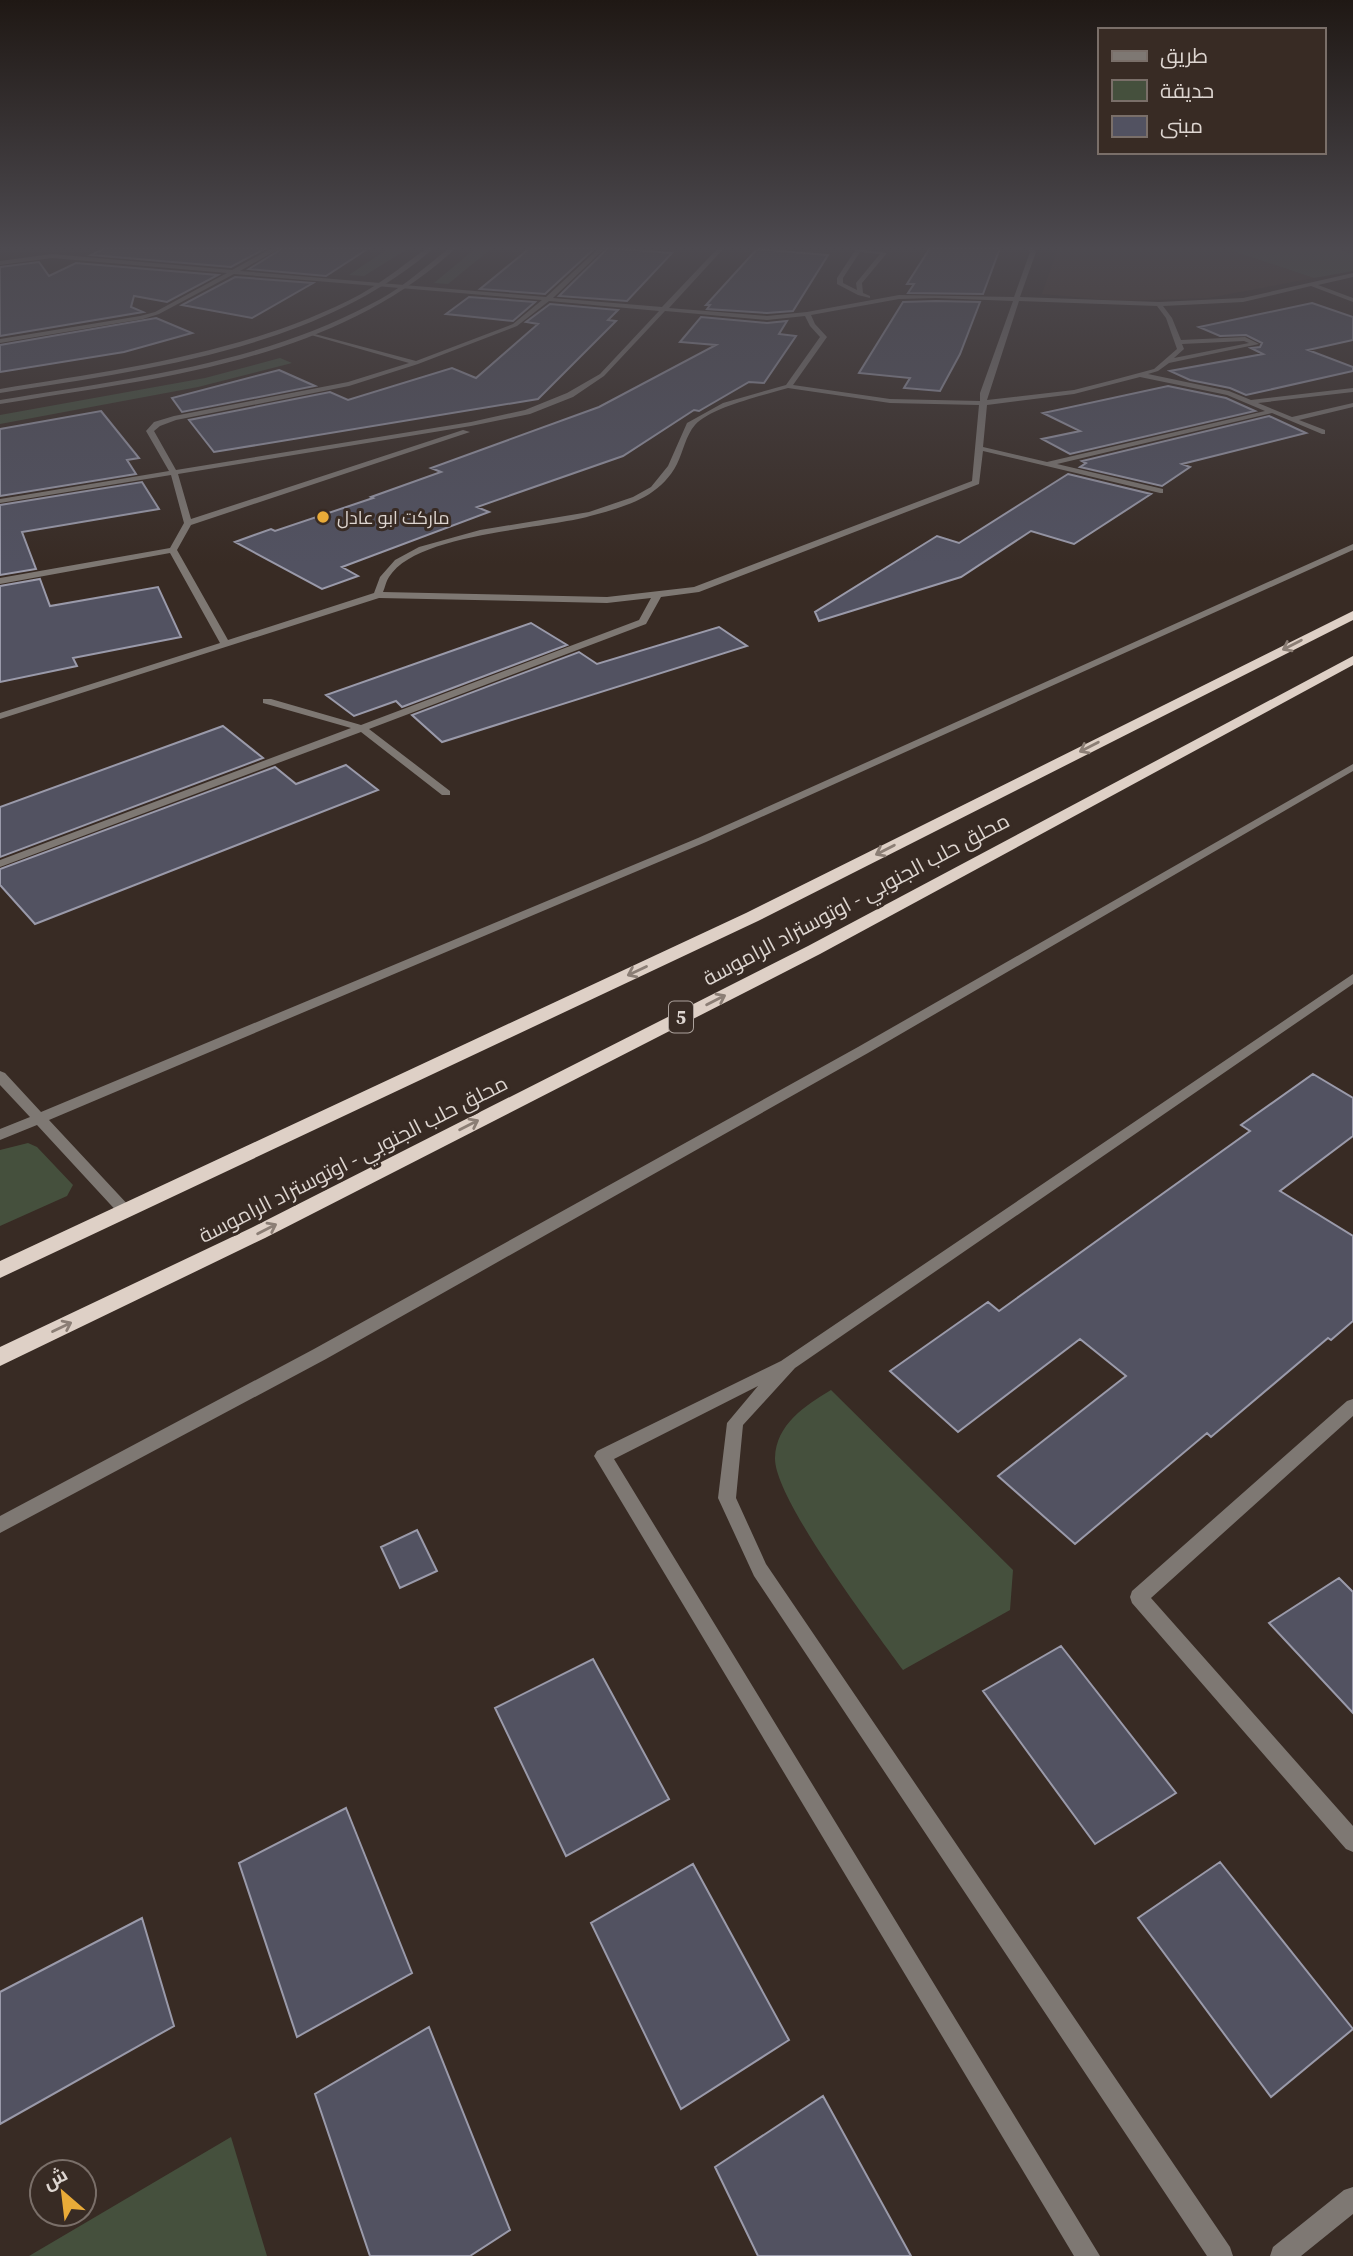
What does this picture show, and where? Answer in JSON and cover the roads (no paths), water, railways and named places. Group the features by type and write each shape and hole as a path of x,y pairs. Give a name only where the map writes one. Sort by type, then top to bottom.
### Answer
{"highway":[{"name":"محلق حلب الجنوبي - اوتوستراد الراموسة","path":"0,1270 752,917 1353,615"},
{"name":"محلق حلب الجنوبي - اوتوستراد الراموسة","path":"0,1357 258,1233 814,950 1353,660"}],"street":[{"path":"205,353 167,363 0,392 3,401 172,373 243,353"},
{"path":"381,353 416,363"},
{"path":"188,523 174,472 150,431 158,424 349,384 441,353"},
{"path":"173,550 188,523 527,412 570,395 602,375 622,353"},
{"path":"788,386 812,353"},
{"path":"0,716 378,595 607,600 696,590 976,482 984,393 998,353"},
{"path":"378,595 384,577 398,562 449,539 590,513 636,499 654,489 672,466 690,425 699,418 726,405 788,386 890,401 984,402 1074,392 1156,370 1176,353"},
{"path":"1166,362 1210,353"},
{"path":"1140,374 1228,393 1322,432"},
{"path":"1249,402 1353,390"},
{"path":"1292,419 1353,405"},
{"path":"1048,464 1273,411"},
{"path":"0,501 471,424 527,412"},
{"path":"979,448 1160,491"},
{"path":"0,1135 702,840 1353,547"},
{"path":"173,550 226,644"},
{"path":"0,581 173,550"},
{"path":"0,864 643,622 657,595"},
{"path":"267,701 362,728 446,793"},
{"path":"0,1525 440,1287 863,1050 1353,767"},
{"path":"1088,2256 603,1456 789,1363 1353,978"},
{"path":"0,1076 125,1212"},
{"path":"789,1363 735,1423 727,1497 760,1570 1221,2256"},
{"path":"1353,1406 1139,1597 1353,1842"},
{"path":"1282,2256 1353,2199"}],"place":[{"name":"ماركت ابو عادل","path":"323,517"}]}
